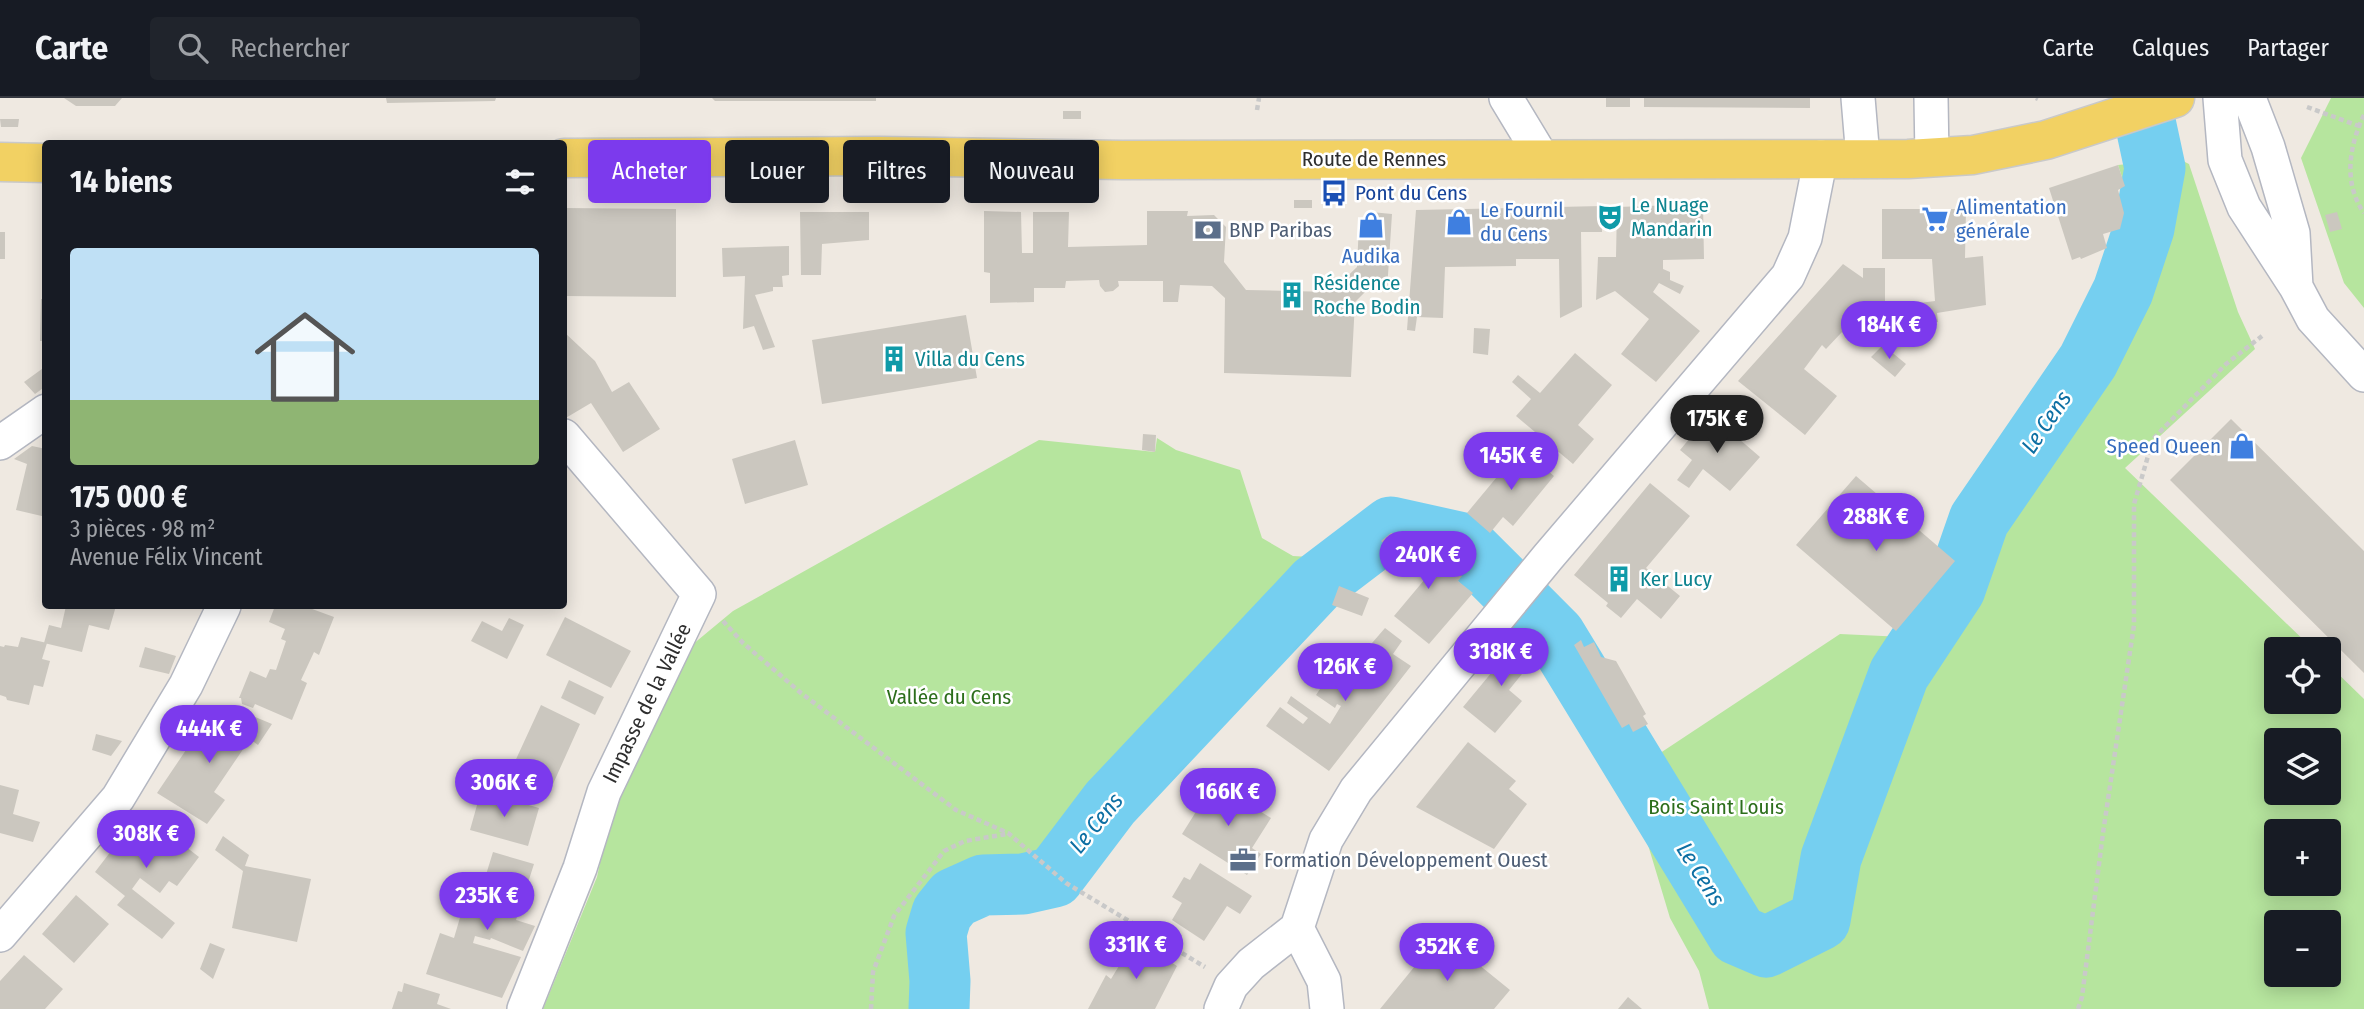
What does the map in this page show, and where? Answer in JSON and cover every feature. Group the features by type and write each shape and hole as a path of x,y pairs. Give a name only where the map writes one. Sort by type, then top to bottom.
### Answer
{"main road":[{"name":"Route de Rennes","path":"567,158 1932,158 1973,155 2046,140 2175,98"},
{"path":"0,162 42,163"}],"street":[{"path":"1506,98 1543,159"},
{"path":"1858,98 1863,158"},
{"path":"1931,98 1932,158"},
{"path":"2220,98 2225,160 2239,195 2313,319 2364,375"},
{"path":"2249,98 2268,147 2293,233 2296,287"},
{"path":"1221,1009 1231,985 1251,964 1297,928 1326,841 1356,790 1548,557 1788,276 1805,238 1821,158"},
{"path":"0,443 42,414"},
{"name":"Impasse de la Vallée","path":"524,1009 580,868 604,792 699,594 567,440"},
{"path":"0,935 118,798 186,685 223,609"},
{"path":"1297,928 1324,981 1327,1009"}],"path":[{"path":"1257,110 1259,98"},
{"path":"2307,107 2359,126"},
{"path":"2364,115 2350,160 2349,178 2358,205 2364,213"},
{"path":"2078,1009 2082,997 2134,625 2134,504 2153,439 2226,364 2262,337"},
{"path":"744,643 802,693 956,810 1008,833 1066,883 1212,972"},
{"path":"871,1009 873,972 894,916 936,862 944,852 964,841 1008,833"}],"green space":[{"path":"2331,98 2364,98 2364,308 2344,283 2301,158"},
{"name":"Bois Saint Louis","path":"2179,159 2189,164 2238,312 2255,349 2125,468 2301,637 2264,637 2264,714 2341,714 2341,677 2364,699 2364,1009 1709,1009 1699,971 1670,918 1627,775 1840,634 1904,637 1957,561 1981,487 1995,461 2077,360 2089,315 2125,248 2120,229 2124,213 2125,186 2118,165"},
{"name":"Vallée du Cens","path":"1157,438 1176,450 1240,470 1262,538 1293,556 1310,557 1309,570 1248,639 1165,725 1092,809 1054,867 1045,871 1011,875 984,875 948,890 933,908 926,929 928,1009 543,1009 597,877 614,796 692,645 733,611 1039,440 1155,452"}],"building":[{"path":"64,98 122,98 115,106 76,106"},
{"path":"386,98 496,98 495,101 387,103"},
{"path":"712,98 876,98 876,101 715,101"},
{"path":"1606,98 1630,98 1630,107 1606,107"},
{"path":"1644,98 1810,98 1810,108 1644,107"},
{"path":"1063,111 1081,111 1081,119 1063,119"},
{"path":"0,119 19,119 18,127 1,127"},
{"path":"2118,165 2125,186 2118,190 2124,213 2120,229 2103,234 2107,248 2072,260 2049,188"},
{"path":"1294,200 1312,200 1312,208 1294,208"},
{"path":"1703,204 1704,259 1663,260 1663,269 1670,272 1670,280 1684,286 1680,294 1659,283 1653,292 1700,331 1656,382 1621,354 1649,319 1615,291 1596,300 1598,257 1616,257 1617,207"},
{"path":"1602,206 1602,232 1581,232 1582,307 1560,318 1559,259 1516,259 1516,266 1445,267 1443,318 1417,317 1415,331 1407,330 1416,210"},
{"path":"567,208 676,209 676,297 567,296"},
{"path":"1882,209 1966,209 1965,258 1983,256 1986,305 1937,313 1938,322 1886,331 1882,307 1863,307 1864,316 1860,322 1871,329 1858,346 1842,332 1826,349 1822,345 1804,369 1837,396 1805,435 1738,381 1843,264 1863,278 1863,268 1885,268 1885,307 1907,304 1910,318 1915,317 1912,304 1935,301 1932,259 1882,259"},
{"path":"984,211 1021,212 1022,253 1033,253 1033,212 1069,212 1068,247 1147,245 1147,211 1188,211 1187,216 1214,215 1226,227 1224,262 1246,290 1331,292 1357,267 1359,224 1371,212 1392,214 1387,290 1367,290 1355,302 1351,377 1224,373 1225,298 1212,286 1180,285 1178,302 1163,302 1163,281 1118,281 1119,286 1113,291 1105,292 1099,280 1066,281 1065,288 1034,288 1034,302 990,303 990,273 984,272"},
{"path":"800,212 869,212 869,240 822,244 821,275 801,275"},
{"path":"2337,212 2342,229 2330,232 2325,215"},
{"path":"0,232 5,232 5,259 0,259"},
{"path":"789,246 789,275 782,276 783,287 773,287 773,291 755,295 775,347 763,350 754,326 743,329 745,276 723,277 722,248"},
{"path":"41,299 42,299 42,341"},
{"name":"Villa du Cens","path":"966,315 977,378 822,404 812,340"},
{"path":"1474,328 1490,329 1488,355 1473,353"},
{"path":"567,335 595,361 612,392 629,382 660,429 623,452 591,403 567,417"},
{"path":"1883,345 1906,364 1895,377 1871,357"},
{"path":"1575,353 1612,385 1578,425 1594,439 1573,464 1516,416 1531,399 1512,382 1518,375 1540,393"},
{"path":"42,369 42,389 35,394 24,382"},
{"path":"1710,414 1760,457 1730,491 1703,469 1689,488 1677,480 1692,460 1680,450"},
{"path":"2231,419 2364,551 2364,673 2341,650 2341,637 2328,637 2170,480"},
{"path":"1143,434 1156,435 1155,452 1142,450"},
{"path":"795,440 808,485 745,504 732,459"},
{"path":"32,446 42,448 42,516 16,510 27,464 14,459"},
{"path":"1521,448 1554,476 1513,526 1503,517 1490,533 1467,513"},
{"path":"1856,476 1955,561 1896,631 1796,545"},
{"path":"1650,483 1690,516 1646,568 1680,596 1661,619 1637,599 1621,618 1606,606 1608,603 1574,575"},
{"path":"1391,533 1416,539 1413,543 1452,576 1456,571 1462,576 1458,581 1473,593 1429,644 1394,616 1425,579 1381,541"},
{"path":"1339,586 1369,598 1362,616 1332,605"},
{"path":"65,609 115,609 109,630 89,625 82,652 44,643 49,625 61,628"},
{"path":"274,609 312,609 334,617 319,655 314,652 301,680 307,683 292,720 255,704 253,708 242,704 239,698 250,671 266,678 270,669 276,670 286,641 281,639 285,629 269,622"},
{"path":"565,617 631,651 611,688 546,655"},
{"path":"509,618 524,625 507,659 471,641 482,621 502,631"},
{"path":"1385,628 1402,641 1393,654 1411,666 1329,771 1266,726 1280,707 1303,724 1308,718 1287,703 1291,696 1330,724 1341,706 1337,704 1335,708 1316,695 1322,686 1328,684 1333,689 1344,677 1333,670 1343,657 1353,665"},
{"path":"21,637 47,643 42,659 50,661 43,687 34,685 29,705 7,700 0,695 0,646 18,647"},
{"path":"1521,637 1539,653 1509,690 1522,701 1495,733 1463,707"},
{"path":"1581,640 1584,647 1594,642 1601,657 1616,661 1646,714 1643,716 1648,724 1633,732 1629,724 1622,728 1574,645"},
{"path":"145,647 176,656 169,674 139,667"},
{"path":"569,680 604,697 595,715 561,698"},
{"path":"541,705 580,724 553,784 512,768"},
{"path":"211,713 237,730 248,714 272,724 258,745 250,739 214,792 225,800 207,824 157,793"},
{"path":"96,734 122,741 111,756 92,750"},
{"path":"1468,742 1516,781 1509,789 1527,804 1494,849 1416,807"},
{"path":"1214,783 1271,818 1252,848 1261,854 1247,875 1182,834"},
{"path":"0,785 19,790 13,814 40,822 33,842 0,833"},
{"path":"481,791 539,808 528,846 470,830"},
{"path":"141,812 199,857 177,886 169,881 160,893 140,878 132,889 175,923 162,939 117,905 125,896 95,872"},
{"path":"223,836 249,855 245,866 311,879 297,942 232,928 243,871 215,850"},
{"path":"493,852 534,864 516,920 535,926 523,951 491,938 490,940 475,936 473,943 521,957 502,998 426,974 440,933 454,938 464,904 476,907"},
{"path":"1200,863 1252,896 1240,914 1227,906 1204,941 1172,920 1182,903 1172,897 1184,877 1190,880"},
{"path":"76,895 109,924 74,963 42,934"},
{"path":"1441,934 1510,990 1494,1009 1380,1009"},
{"path":"1144,938 1161,949 1158,954 1177,966 1155,1009 1088,1009 1106,975 1111,979 1125,956 1130,959"},
{"path":"210,943 225,949 213,979 200,969"},
{"path":"24,955 63,989 45,1009 0,1009 0,981"},
{"path":"404,983 440,994 437,1004 451,1009 392,1009"},
{"path":"1628,997 1642,1009 1618,1009"}],"waterway":[{"name":"Le Cens","path":"939,1009 940,981 936,933 942,913 954,898 983,885 1023,884 1054,877 1110,803 1316,584 1391,527 1463,543 1555,635 1738,935 1766,947 1820,920 1831,858 1899,674 1955,589 1979,520 2088,361 2123,291 2144,228 2155,168 2140,98"},
{"path":"2155,168 2167,203"}],"place":[{"name":"Pont du Cens","path":"1334,193"},
{"name":"Le Nuage Mandarin","path":"1610,217"},
{"name":"Alimentation générale","path":"1935,219"},
{"name":"Le Fournil du Cens","path":"1459,222"},
{"name":"Audika","path":"1371,225"},
{"name":"BNP Paribas","path":"1208,230"},
{"name":"Résidence Roche Bodin","path":"1292,295"},
{"name":"Villa du Cens","path":"894,359"},
{"name":"Speed Queen","path":"2242,446"},
{"name":"Ker Lucy","path":"1619,579"},
{"name":"Formation Développement Ouest","path":"1243,860"}]}
